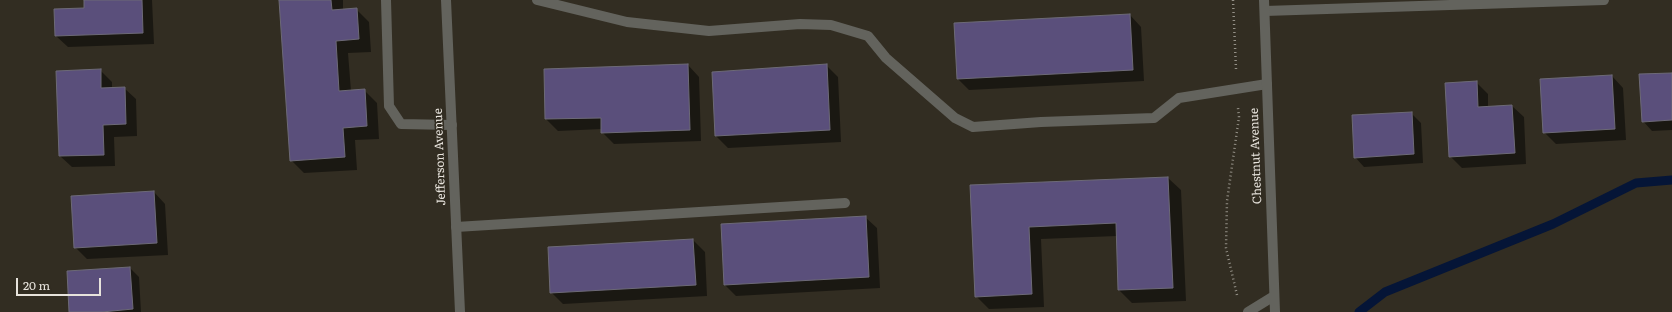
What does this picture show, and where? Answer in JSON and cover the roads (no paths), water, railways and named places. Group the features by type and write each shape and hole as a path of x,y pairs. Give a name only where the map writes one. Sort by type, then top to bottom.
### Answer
{"street":[{"path":"386,0 389,106 401,124 452,125"},
{"name":"Jefferson Avenue","path":"446,0 460,312"},
{"path":"537,0 627,22 701,30 800,24 831,25 868,36 886,58 955,118 973,127 1041,122 1154,118 1179,98 1267,84"},
{"name":"Chestnut Avenue","path":"1264,0 1275,312"},
{"path":"1265,11 1604,0"},
{"path":"456,227 845,203"},
{"path":"1248,312 1274,296"}],"waterway":[{"path":"1359,312 1385,292 1553,224 1636,183 1672,180"}]}
